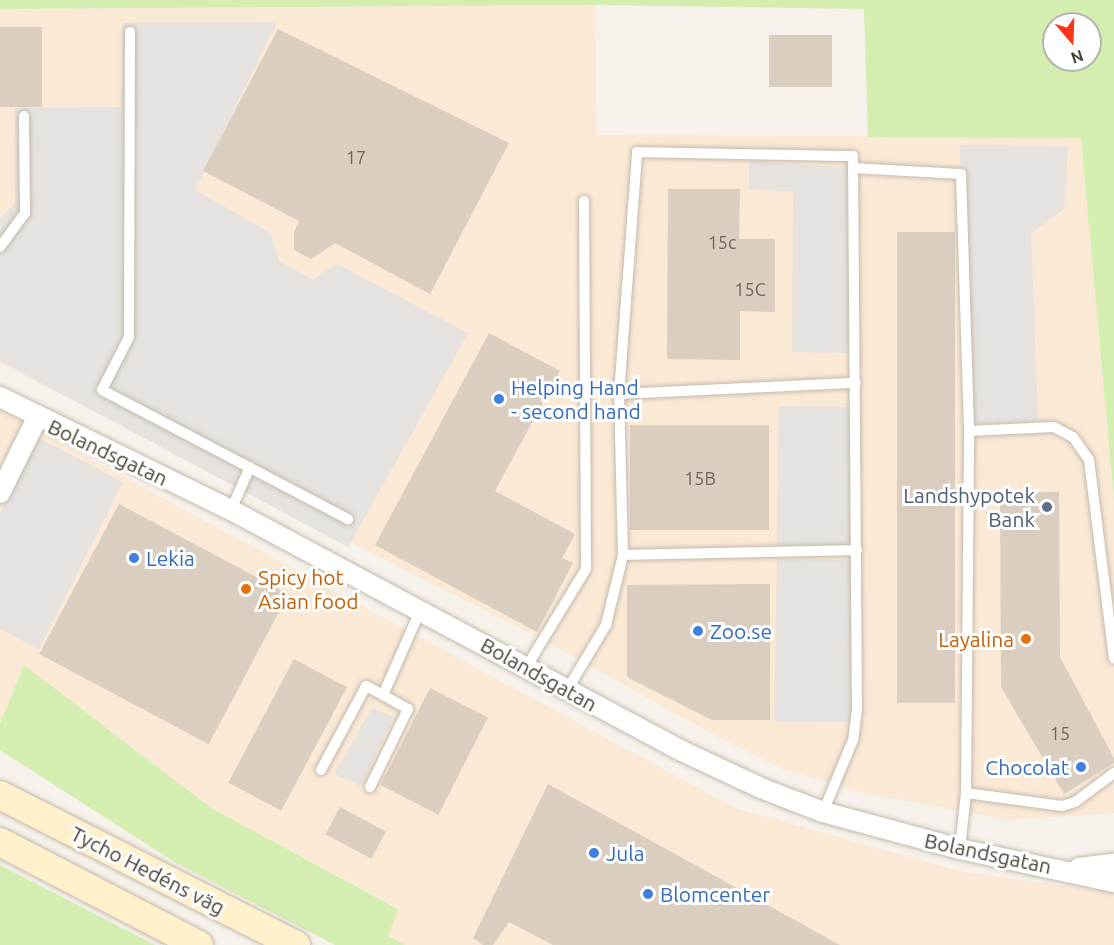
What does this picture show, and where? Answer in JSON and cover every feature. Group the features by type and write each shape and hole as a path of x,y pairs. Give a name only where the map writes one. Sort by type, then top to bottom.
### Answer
{"main road":[{"name":"Tycho Hedéns väg","path":"0,795 296,945"},
{"name":"Tycho Hedéns väg","path":"0,842 199,945"}],"street":[{"name":"Bolandsgatan","path":"0,397 37,418 231,510 527,666 567,690 682,751 823,812 960,849 1065,869 1114,882"},
{"name":"Bolandsgatan","path":"0,493 37,418"},
{"name":"Bolandsgatan","path":"1065,869 1114,864"}],"lane":[{"path":"130,32 129,337 102,390 348,519"},
{"path":"0,247 26,213 24,116"},
{"path":"567,690 606,625 623,555 619,394 638,152 853,156 857,709 853,740 823,812"},
{"path":"853,168 961,174 969,431 966,793 960,849"},
{"path":"527,666 586,569 585,201"},
{"path":"619,394 856,383"},
{"path":"969,431 1054,427 1073,436 1089,460 1114,658"},
{"path":"231,510 250,467"},
{"path":"623,555 857,550"},
{"path":"382,695 420,611"},
{"path":"321,770 366,686 408,709 370,787"},
{"path":"966,793 1062,806 1075,802 1114,773"}],"shaded area":[{"path":"595,5 597,135 1081,137 1114,500 1114,813 1009,820 863,793 782,769 710,733 558,648 0,363 0,9"},
{"path":"277,22 195,190 271,233 279,261 313,280 337,264 468,333 348,547 0,361 0,219 15,203 15,108 121,107 123,23"},
{"path":"960,145 1068,146 1064,209 1031,233 1038,421 969,424"},
{"path":"749,161 853,168 856,353 792,352 793,191 749,190"},
{"path":"779,406 857,407 854,552 776,551"},
{"path":"0,410 735,808 960,871 1114,893 1114,945 405,945 388,936 398,908 211,808 24,665 0,724"},
{"path":"37,437 123,482 39,649 0,629 0,513"},
{"path":"777,559 857,560 854,722 774,721"},
{"path":"372,708 393,717 361,786 334,774"}],"green space":[{"path":"0,0 1114,0 1114,500 1081,138 868,137 864,9 595,5 0,9"},
{"path":"24,665 211,808 398,909 388,936 405,945 335,945 176,863 0,750 0,724"},
{"path":"0,865 95,914 155,945 0,945"}],"building":[{"path":"0,27 42,27 42,107 0,107"},
{"path":"278,29 509,143 430,294 335,243 311,259 294,250 294,232 299,221 203,171"},
{"path":"769,35 832,35 832,87 769,87"},
{"path":"668,189 740,189 739,239 775,239 775,312 740,311 740,360 667,359"},
{"path":"897,232 955,232 955,703 897,703"},
{"path":"489,333 560,371 495,491 575,534 562,558 573,563 537,632 375,545"},
{"path":"630,425 769,425 769,530 630,530"},
{"path":"1000,492 1059,492 1060,657 1114,758 1114,763 1064,794 1001,687"},
{"path":"119,504 289,594 209,744 39,654"},
{"name":"Zoo.se","path":"770,584 770,720 712,720 627,677 627,585"},
{"path":"294,659 347,687 281,811 228,783"},
{"path":"430,688 488,718 438,815 381,785"},
{"name":"Jula","path":"548,784 840,945 553,945 509,922 493,945 483,945 473,938"},
{"path":"340,807 386,831 371,859 325,834"}],"place":[{"name":"Helping Hand - second hand","path":"499,399"},
{"name":"Landshypotek Bank","path":"1047,507"},
{"name":"Lekia","path":"134,558"},
{"name":"Spicy hot Asian food","path":"246,589"},
{"name":"Zoo.se","path":"698,631"},
{"name":"Layalina","path":"1026,639"},
{"name":"Chocolat","path":"1081,767"},
{"name":"Jula","path":"594,853"},
{"name":"Blomcenter","path":"648,894"}]}
